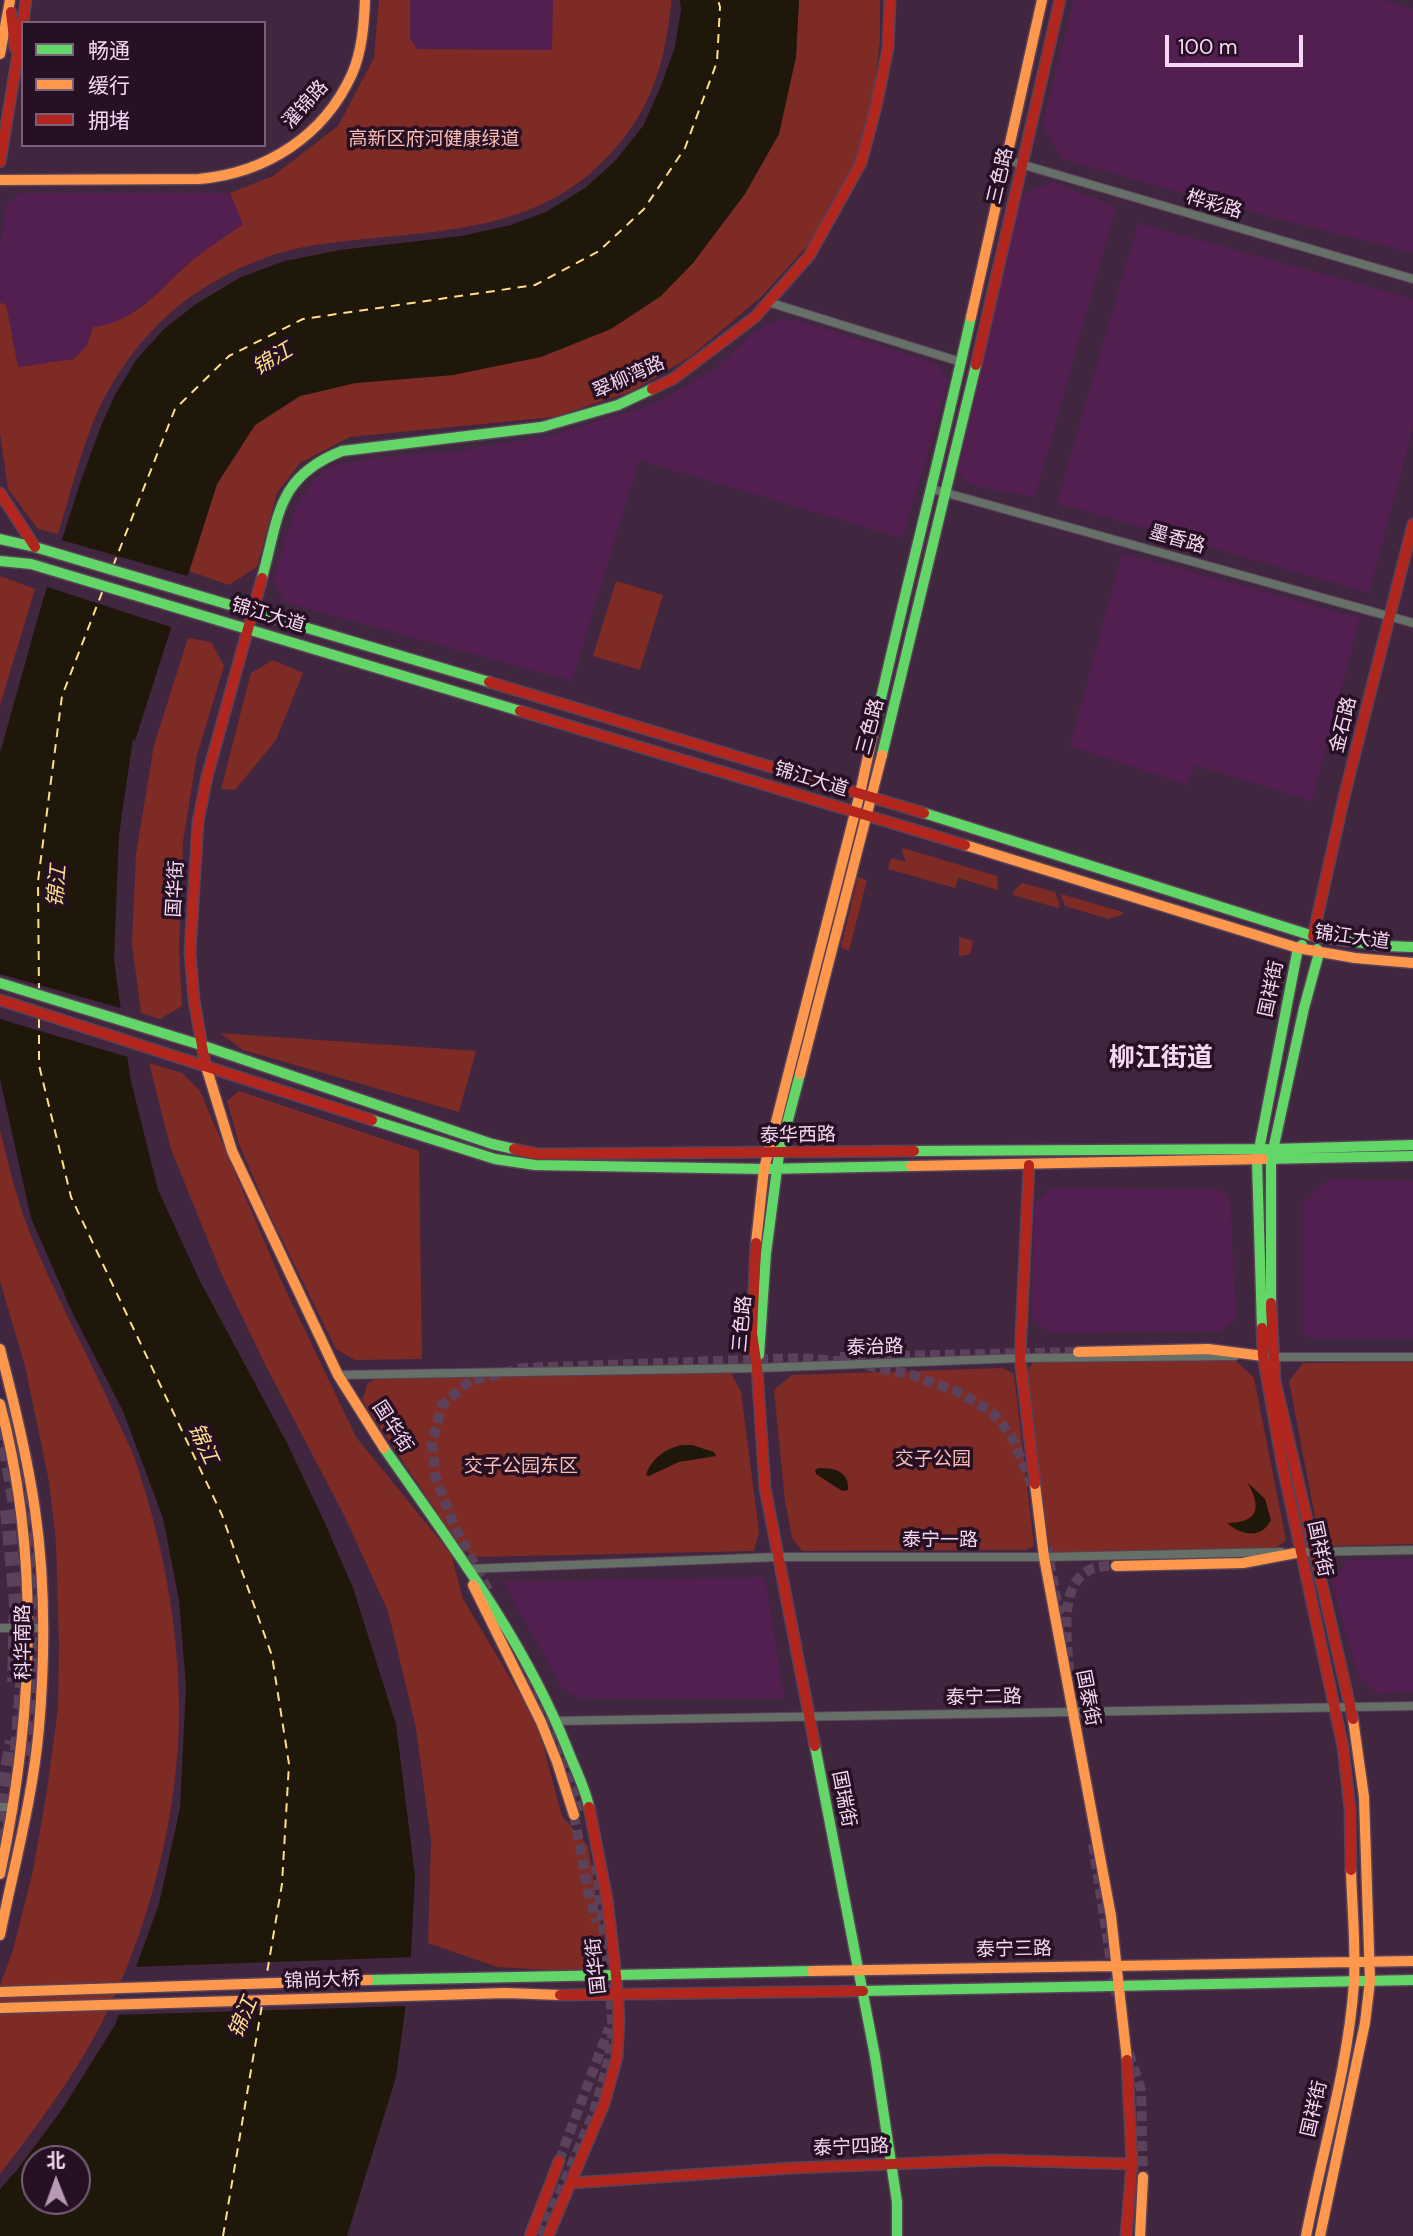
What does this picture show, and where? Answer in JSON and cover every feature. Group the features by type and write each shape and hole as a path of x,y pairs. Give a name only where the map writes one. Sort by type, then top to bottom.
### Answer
{"main road":[{"path":"23,21 26,0"},
{"name":"濯锦路","path":"0,180 195,179 231,175 266,164 306,136 338,99 355,63 363,32 365,0"},
{"name":"翠柳湾路","path":"253,612 285,498 298,476 317,461 342,451 542,428 618,405 673,379 755,317 809,256 861,163 888,48 890,0"},
{"name":"三色路","path":"757,1368 752,1332 754,1261 764,1169 774,1154 866,815 865,795 892,646 932,489 1042,0"},
{"name":"三色路","path":"757,1368 776,1168 774,1154 855,811 865,795 947,493 1060,0"},
{"path":"10,2 17,65"},
{"path":"0,54 10,2"},
{"path":"0,162 21,37"},
{"path":"0,493 35,547"},
{"name":"金石路","path":"1312,936 1413,524"},
{"name":"锦江大道","path":"0,539 206,597 865,795 1312,936 1413,947"},
{"name":"锦江大道","path":"0,561 31,564 202,614 1298,948 1383,962 1413,963"},
{"name":"国华街","path":"253,612 206,777 198,822 190,952 201,1045 232,1151 338,1375 376,1436 493,1604 534,1674 587,1799 602,1872 619,1994 617,2057 604,2104 548,2236"},
{"path":"1312,936 1319,953"},
{"name":"国祥街","path":"1306,2236 1337,2098 1354,1981 1350,1808 1335,1707 1272,1414 1258,1154 1298,948 1312,936"},
{"name":"国祥街","path":"1319,953 1272,1154 1268,1357 1351,1707 1364,1797 1370,1981 1360,2048 1320,2236"},
{"name":"泰华西路","path":"0,983 201,1045 492,1144 538,1154 1413,1156"},
{"name":"泰华西路","path":"0,1000 160,1049 495,1159 535,1165 764,1169 1029,1165 1258,1154"},
{"name":"泰华西路","path":"1272,1154 1413,1145"},
{"name":"国泰街","path":"1029,1165 1020,1358 1044,1557 1111,1916 1120,1985 1126,2037 1132,2164 1126,2236"},
{"name":"科华南路","path":"0,1349 20,1426 34,1511 41,1586 39,1727 20,1846 0,1936"},
{"path":"1078,1352 1208,1349 1268,1357"},
{"name":"国瑞街","path":"757,1368 765,1488 862,1990 892,2164 897,2202 897,2236"},
{"name":"科华南路","path":"0,1404 14,1459 28,1590 26,1689 14,1807 0,1874"},
{"path":"1116,1566 1243,1563 1301,1552"},
{"path":"467,1569 484,1612 536,1711 574,1815"},
{"name":"泰宁三路","path":"616,1975 1413,1961"},
{"name":"锦尚大桥","path":"6,1991 616,1975"},
{"name":"泰宁三路","path":"619,1994 1413,1980"},
{"name":"锦尚大桥","path":"0,2008 506,1993 584,1996 619,1994"},
{"name":"泰宁四路","path":"572,2183 792,2168 994,2160 1132,2164"},
{"path":"530,2236 559,2161"},
{"path":"1140,2236 1143,2178"}],"street":[{"name":"桦彩路","path":"1007,160 1413,279"},
{"path":"768,302 961,362"},
{"name":"墨香路","path":"932,489 1413,623"},
{"name":"泰治路","path":"338,1375 757,1368 1020,1358 1413,1357"},
{"name":"泰宁一路","path":"467,1569 777,1557 1044,1557 1413,1550"},
{"path":"0,1628 41,1628"},
{"name":"泰宁二路","path":"556,1721 1413,1706"},
{"path":"0,1807 14,1807"}],"shaded area":[{"path":"410,0 553,0 553,50 417,49 410,38"},
{"path":"1074,0 1383,0 1413,9 1413,253 1251,212 1062,159 1042,126"},
{"path":"1052,182 1116,207 1035,497 970,485 957,471 1021,195"},
{"path":"20,193 230,193 244,224 195,258 125,319 93,327 87,345 74,359 18,367 6,304 0,303 0,246 6,204"},
{"path":"1138,223 1413,299 1413,427 1369,593 1057,503"},
{"path":"784,319 799,321 937,364 948,380 902,538 639,460 572,681 284,602 273,579 296,506 311,483 321,474 337,465 377,457 446,453 552,435 655,404 718,367 751,335 767,324"},
{"path":"1122,553 1360,618 1312,801 1195,765 1187,785 1070,746"},
{"path":"1329,1180 1413,1181 1413,1338 1312,1338 1303,1334 1303,1203"},
{"path":"1052,1187 1221,1190 1230,1201 1236,1319 1221,1331 1049,1332 1032,1318 1034,1205"},
{"path":"1413,1559 1413,1692 1377,1694 1359,1677 1331,1581 1348,1560"},
{"path":"765,1577 784,1698 578,1698 562,1687 503,1582"}],"green space":[{"name":"高新区府河健康绿道","path":"379,0 410,0 410,38 417,49 552,50 553,0 671,0 671,6 660,67 646,103 610,154 578,183 543,203 506,218 467,227 345,241 275,254 218,279 176,308 132,354 99,409 86,441 58,534 38,529 8,489 0,433 0,303 6,304 18,367 74,359 87,345 93,327 123,318 148,301 194,259 243,224 230,193 273,176 338,126 374,58"},
{"path":"799,0 880,0 880,41 874,93 858,155 808,245 761,297 690,357 632,391 554,417 350,437 300,463 277,493 257,567 229,585 189,571 217,484 255,425 300,396 355,383 453,375 796,57"},
{"path":"0,576 35,589 0,705"},
{"path":"616,581 663,595 640,670 593,656"},
{"path":"188,638 211,642 224,666 197,755 183,841 179,949 182,1006 160,1019 141,1013 132,944 136,854 154,745"},
{"path":"273,660 303,673 276,740 235,790 221,789 251,673"},
{"path":"903,848 997,876 998,890 958,878 955,888 888,869 891,858 906,862"},
{"path":"858,877 867,880 849,951 841,947"},
{"path":"1022,883 1055,892 1060,906 1058,908 1013,895"},
{"path":"1061,894 1123,912 1122,915 1108,919 1065,906"},
{"path":"959,937 973,941 970,954 959,956"},
{"path":"220,1033 476,1051 459,1112 243,1050"},
{"path":"149,1063 182,1073 200,1091 281,1280 356,1437 451,1554 463,1599 537,1723 562,1816 588,1846 604,1945 585,1972 497,1967 428,1943 431,1840 416,1728 388,1611 345,1517 222,1275 171,1149"},
{"path":"239,1091 419,1151 422,1359 355,1360 336,1349 267,1209 239,1144 227,1101"},
{"path":"0,1130 28,1228 134,1457 144,1487 161,1550 172,1614 179,1711 178,1749 168,1826 160,1864 137,1940 97,2032 44,2115 0,2174 0,1985 13,1950 33,1871 58,1708 59,1645 56,1542 49,1481 25,1366 0,1281"},
{"path":"1232,1357 1254,1378 1286,1540 1276,1548 1056,1555 1043,1520 1038,1495 1027,1371 1034,1361"},
{"path":"1413,1362 1413,1544 1328,1546 1319,1538 1289,1381 1303,1363"},
{"name":"交子公园","path":"1003,1368 1014,1374 1034,1546 1026,1550 802,1551 792,1538 785,1501 774,1390 792,1375"},
{"name":"交子公园东区","path":"731,1373 741,1392 759,1532 754,1551 472,1557 454,1538 362,1400 368,1383 376,1379"}],"water":[{"name":"锦江","path":"680,0 799,0 796,57 779,134 745,194 693,263 661,296 611,329 541,357 453,375 355,383 300,396 255,425 217,484 135,741 133,738 119,835 114,960 130,1077 158,1190 200,1281 288,1445 324,1521 353,1588 396,1724 415,1876 410,1974 396,2077 347,2236 0,2236 0,2189 21,2165 21,2215 91,2215 91,2145 36,2145 63,2108 115,2025 159,1904 180,1808 186,1686 179,1600 163,1518 123,1411 73,1314 31,1218 0,1079 0,753 42,603 101,426 115,395 136,360 164,329 196,304 241,277 285,261 340,250 462,236 511,225 546,212 585,188 615,161 643,126 675,47"},
{"path":"682,1445 692,1445 714,1452 716,1456 679,1462 646,1475 651,1464 660,1455"},
{"path":"819,1468 840,1472 846,1479 848,1490 842,1491 816,1474 815,1470"},
{"path":"1247,1482 1265,1499 1271,1520 1262,1531 1250,1534 1227,1523 1246,1520 1255,1512 1255,1499"}],"pier":[{"path":"58,539 191,577 174,628 44,586"},
{"path":"0,974 124,1009 131,1058 0,1019"},
{"path":"414,1957 409,2006 115,2015 133,1967"}],"ferry route":[{"path":"113,566 175,409 229,356 303,319 535,285 599,251 644,209 685,148 717,62 720,7 718,0"},
{"path":"39,992 38,881 62,696 103,590"},
{"path":"39,1019 39,1065 71,1197 222,1515 272,1656 289,1764 282,1884 266,1979"},
{"path":"223,2236 262,2005"}],"tunnel":[{"path":"840,1357 1078,1352"},
{"path":"488,1590 455,1527 435,1476 432,1444 442,1405 470,1381 523,1368 801,1358 847,1362"},
{"path":"866,1365 912,1375 958,1392 992,1412 1011,1435 1033,1487"},
{"path":"12,1408 35,1558 37,1658 30,1764"},
{"path":"0,1426 18,1525"},
{"path":"7,1510 16,1603 14,1682"},
{"path":"1047,1547 1059,1614"},
{"path":"1069,1672 1066,1629 1069,1599 1074,1586 1082,1575 1094,1568 1116,1566"},
{"path":"515,1649 565,1756 585,1814"},
{"path":"17,1751 23,1670"},
{"path":"0,1807 12,1741"},
{"path":"0,1843 11,1796"},
{"path":"574,1815 588,1891 597,1922"},
{"path":"1093,1844 1116,1995"},
{"path":"541,2236 593,2115 607,2066 613,2032 596,1864"},
{"path":"559,2161 609,2028"},
{"path":"1129,2053 1141,2090 1143,2177"}],"traffic: fast":[{"path":"872,738 971,317"},
{"path":"882,755 976,365"},
{"path":"262,578 284,501 304,473 320,461 342,451 542,427 618,405 652,389"},
{"path":"0,539 35,547 489,682"},
{"path":"0,561 31,564 520,711"},
{"path":"924,813 1313,936 1413,947"},
{"path":"1262,1328 1257,1160 1298,948 1302,945"},
{"path":"1271,1303 1271,1159 1304,1008 1319,953 1317,949"},
{"path":"0,983 201,1045 492,1144 514,1149"},
{"path":"759,1355 766,1253 779,1154 800,1074"},
{"path":"372,1120 495,1159 535,1165 764,1169 911,1166"},
{"path":"914,1151 1273,1149 1413,1145"},
{"path":"1263,1159 1413,1156"},
{"path":"384,1448 460,1556 529,1668 567,1748 589,1807"},
{"path":"815,1746 875,2056 897,2202 897,2236"},
{"path":"368,1980 812,1971"},
{"path":"863,1991 1413,1980"}],"traffic: slow":[{"path":"0,54 10,0"},
{"path":"0,180 199,179 247,169 269,159 290,148 309,133 326,116 340,96 358,56 365,0"},
{"path":"971,317 1042,0"},
{"path":"756,1243 764,1169 872,738"},
{"path":"800,1074 882,755"},
{"path":"965,845 1298,948 1355,958 1413,963"},
{"path":"205,1063 232,1151 338,1375 384,1448"},
{"path":"911,1166 1263,1159"},
{"path":"0,1349 20,1429 35,1510 41,1563 43,1646 39,1727 32,1779 0,1935"},
{"path":"1078,1352 1208,1349 1263,1356"},
{"path":"0,1404 22,1521 28,1639 20,1757 0,1874"},
{"path":"1035,1484 1044,1557 1111,1916 1127,2060"},
{"path":"1116,1566 1243,1563 1301,1552"},
{"path":"473,1585 541,1722 574,1815"},
{"path":"1320,2236 1365,2023 1370,1981 1364,1797 1353,1719"},
{"path":"1306,2236 1351,2015 1355,1955 1351,1870"},
{"path":"812,1971 1413,1961"},
{"path":"0,1992 368,1980"},
{"path":"0,2008 506,1993 560,1995"},
{"path":"1140,2236 1143,2177"}],"traffic: jam":[{"path":"23,21 26,0"},
{"path":"652,389 673,379 755,317 809,256 861,163 888,48 890,0"},
{"path":"976,365 1060,0"},
{"path":"11,12 15,48"},
{"path":"0,162 21,35"},
{"path":"0,493 35,547"},
{"path":"1313,936 1345,793 1413,524"},
{"path":"205,1063 194,1000 190,952 198,822 207,777 262,578"},
{"path":"489,682 924,813"},
{"path":"520,711 965,845"},
{"path":"0,1000 372,1120"},
{"path":"514,1149 538,1154 914,1151"},
{"path":"1029,1165 1020,1358 1035,1484"},
{"path":"756,1243 752,1333 765,1488 815,1746"},
{"path":"1271,1303 1275,1381 1353,1719"},
{"path":"1262,1328 1263,1356 1282,1463 1343,1747 1350,1808 1351,1870"},
{"path":"548,2236 604,2104 617,2057 619,2018 616,1975 607,1899 589,1807"},
{"path":"560,1995 863,1991"},
{"path":"1126,2236 1132,2164 1127,2060"},
{"path":"571,2183 792,2168 994,2160 1132,2164"},
{"path":"530,2236 559,2161"}],"district":[{"name":"柳江街道","path":"1161,1059"}]}
